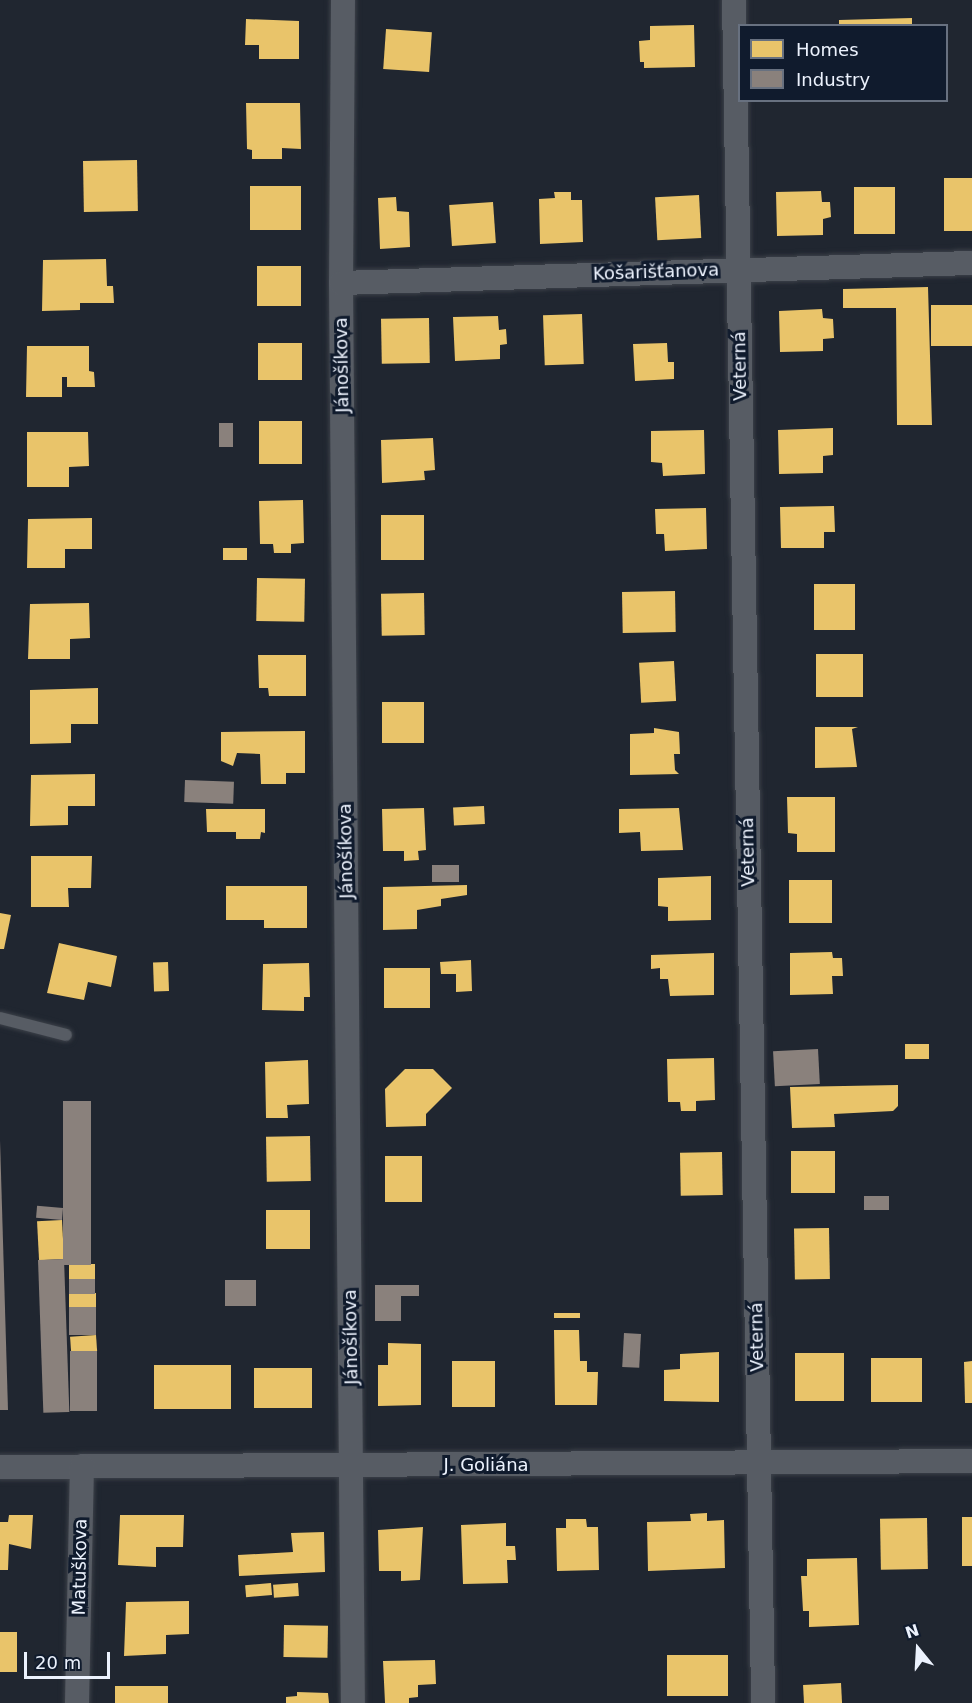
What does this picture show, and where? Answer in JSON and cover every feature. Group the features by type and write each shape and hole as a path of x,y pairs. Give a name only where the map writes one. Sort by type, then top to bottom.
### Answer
{"street":[{"name":"Jánošíkova","path":"343,0 341,283 353,1703"},
{"name":"Veterná","path":"734,0 763,1703"},
{"name":"Košarišťanova","path":"341,283 738,268 972,263"},
{"name":"J. Goliána","path":"0,1467 972,1461"},
{"name":"Matuškova","path":"77,1703 82,1466"}],"lane":[{"path":"0,1017 66,1035"}],"building: Homes":[{"path":"912,18 912,24 839,24 839,20"},
{"path":"246,19 299,21 299,59 259,59 259,45 245,45"},
{"path":"694,25 695,67 644,68 644,62 640,62 639,41 650,40 650,26"},
{"path":"386,29 432,32 429,72 383,69"},
{"path":"246,103 300,103 301,149 282,148 282,159 252,159 252,150 247,149"},
{"path":"137,160 138,211 84,212 83,161"},
{"path":"944,178 972,178 972,231 944,231"},
{"path":"250,186 301,186 301,230 250,230"},
{"path":"854,187 895,187 895,234 854,234"},
{"path":"821,191 822,202 830,202 831,217 823,219 823,235 777,236 776,192"},
{"path":"554,192 571,192 571,200 582,200 583,242 540,244 539,199 555,198"},
{"path":"699,195 701,238 657,240 655,197"},
{"path":"396,197 397,211 409,212 410,247 380,249 378,198"},
{"path":"493,202 496,243 452,246 449,205"},
{"path":"106,259 107,286 113,286 114,303 80,303 80,310 42,311 43,260"},
{"path":"257,266 301,266 301,306 257,306"},
{"path":"928,287 932,425 897,425 896,308 843,308 843,289"},
{"path":"931,305 972,305 972,346 931,346"},
{"path":"822,309 823,318 833,319 834,338 823,339 823,351 780,352 779,311"},
{"path":"582,314 584,364 545,365 543,315"},
{"path":"498,316 499,330 506,329 507,344 500,345 500,359 455,361 453,317"},
{"path":"429,318 430,363 382,364 381,319"},
{"path":"258,343 302,343 302,380 258,380"},
{"path":"667,343 668,362 674,362 674,379 635,381 633,344"},
{"path":"27,346 89,346 89,371 94,372 95,387 67,387 67,377 62,377 62,397 26,397"},
{"path":"259,421 302,421 302,464 259,464"},
{"path":"833,428 833,455 823,456 823,473 779,474 778,430"},
{"path":"704,430 705,474 663,476 662,463 651,462 651,431"},
{"path":"27,432 88,432 89,466 69,467 69,487 27,487"},
{"path":"433,438 435,470 424,471 425,480 382,483 381,440"},
{"path":"303,500 304,543 291,544 291,553 274,553 273,544 260,544 259,501"},
{"path":"834,506 835,532 824,532 824,548 781,548 780,507"},
{"path":"706,508 707,549 665,551 664,534 656,534 655,509"},
{"path":"381,515 424,515 424,560 381,560"},
{"path":"92,518 92,549 65,549 65,568 27,568 28,519"},
{"path":"223,548 247,548 247,560 223,560"},
{"path":"257,578 305,579 304,622 256,621"},
{"path":"814,584 855,584 855,630 814,630"},
{"path":"675,591 676,632 623,633 622,592"},
{"path":"424,593 425,635 382,636 381,594"},
{"path":"89,603 90,638 70,639 70,659 28,659 30,604"},
{"path":"816,654 863,654 863,697 816,697"},
{"path":"258,655 306,655 306,696 269,696 268,688 259,688"},
{"path":"674,661 676,701 641,703 639,663"},
{"path":"98,688 98,724 71,724 71,743 30,744 30,690"},
{"path":"382,702 424,702 424,743 382,743"},
{"path":"815,727 858,727 852,729 857,767 815,768"},
{"path":"654,728 679,732 680,754 674,754 675,770 679,774 630,775 630,734 654,733"},
{"path":"305,731 305,773 286,773 286,784 261,784 260,754 237,753 233,766 221,761 221,732"},
{"path":"95,774 95,806 68,806 68,825 30,826 31,775"},
{"path":"787,797 835,797 835,852 797,852 797,834 788,833"},
{"path":"484,806 485,824 454,826 453,808"},
{"path":"424,808 426,850 418,851 419,860 404,861 404,851 383,851 382,809"},
{"path":"679,808 683,850 641,851 640,832 619,833 619,809"},
{"path":"206,809 265,809 265,833 261,832 260,839 236,839 236,832 207,832"},
{"path":"31,856 92,856 91,888 68,888 69,907 31,907"},
{"path":"711,876 711,920 668,921 668,907 658,906 658,878"},
{"path":"789,880 832,880 832,923 789,923"},
{"path":"467,885 467,895 441,899 441,906 417,910 417,929 383,930 383,887"},
{"path":"226,886 307,886 307,928 264,928 264,920 226,920"},
{"path":"0,913 11,915 4,949 0,949"},
{"path":"59,943 117,956 111,987 88,982 84,1000 47,993"},
{"path":"832,952 833,958 842,958 843,976 832,976 833,994 790,995 790,953"},
{"path":"714,953 714,995 670,996 668,979 660,979 660,968 651,969 651,955"},
{"path":"471,960 472,991 456,992 456,974 441,974 440,962"},
{"path":"168,962 169,991 154,992 153,963"},
{"path":"309,963 310,997 304,997 304,1011 262,1010 263,964"},
{"path":"384,968 430,968 430,1008 384,1008"},
{"path":"905,1044 929,1044 929,1059 905,1059"},
{"path":"714,1058 715,1100 696,1101 696,1111 681,1111 680,1102 668,1102 667,1059"},
{"path":"308,1060 309,1104 287,1105 288,1118 266,1118 265,1062"},
{"path":"405,1069 433,1069 452,1088 426,1114 426,1126 386,1127 385,1089"},
{"path":"898,1085 898,1106 893,1111 834,1114 835,1127 792,1128 790,1087"},
{"path":"310,1136 311,1181 267,1182 266,1137"},
{"path":"791,1151 835,1151 835,1193 791,1193"},
{"path":"722,1152 723,1195 681,1196 680,1153"},
{"path":"385,1156 422,1156 422,1202 385,1202"},
{"path":"266,1210 310,1210 310,1249 266,1249"},
{"path":"62,1220 64,1259 39,1260 37,1221"},
{"path":"829,1228 830,1279 795,1280 794,1229"},
{"path":"69,1264 95,1264 95,1279 69,1279"},
{"path":"69,1293 96,1293 96,1307 69,1307"},
{"path":"554,1313 580,1313 580,1318 554,1318"},
{"path":"554,1330 579,1330 580,1361 587,1361 587,1372 598,1372 597,1405 555,1405"},
{"path":"96,1335 97,1351 71,1353 70,1337"},
{"path":"388,1343 421,1344 421,1405 378,1406 378,1365 388,1365"},
{"path":"719,1352 719,1402 664,1401 664,1370 680,1369 680,1354"},
{"path":"795,1353 844,1353 844,1401 795,1401"},
{"path":"871,1358 922,1358 922,1402 871,1402"},
{"path":"452,1361 495,1361 495,1407 452,1407"},
{"path":"972,1361 972,1403 965,1403 964,1362"},
{"path":"154,1365 231,1365 231,1409 154,1409"},
{"path":"254,1368 312,1368 312,1408 254,1408"},
{"path":"707,1513 707,1521 724,1520 725,1568 648,1571 647,1522 691,1521 690,1514"},
{"path":"9,1515 33,1515 31,1549 9,1544 8,1570 0,1570 0,1522 8,1522"},
{"path":"120,1515 184,1515 183,1547 156,1547 156,1567 118,1565"},
{"path":"962,1517 972,1517 972,1566 962,1566"},
{"path":"927,1518 928,1569 881,1570 880,1519"},
{"path":"566,1519 586,1519 587,1527 598,1527 599,1570 557,1571 556,1528 566,1528"},
{"path":"506,1523 506,1546 515,1546 516,1560 507,1560 508,1583 463,1584 461,1525"},
{"path":"423,1527 420,1580 401,1581 401,1571 379,1571 378,1530"},
{"path":"324,1532 325,1572 239,1576 238,1555 293,1552 291,1533"},
{"path":"857,1558 859,1625 809,1627 809,1611 803,1611 801,1576 807,1576 807,1559"},
{"path":"271,1583 272,1595 246,1597 245,1585"},
{"path":"298,1583 299,1596 274,1598 273,1585"},
{"path":"189,1601 189,1634 166,1635 166,1654 124,1656 126,1602"},
{"path":"284,1625 328,1626 327,1658 283,1657"},
{"path":"0,1632 17,1632 17,1672 0,1672"},
{"path":"667,1655 728,1655 728,1696 667,1696"},
{"path":"435,1660 436,1684 418,1685 418,1697 409,1698 409,1703 385,1703 383,1661"},
{"path":"841,1683 842,1703 804,1703 803,1685"},
{"path":"115,1686 168,1686 168,1703 115,1703"},
{"path":"297,1692 328,1693 329,1703 286,1703 286,1697 297,1696"}],"building: Industry":[{"path":"219,423 233,423 233,447 219,447"},
{"path":"185,780 234,782 233,804 184,802"},
{"path":"432,865 459,865 459,882 432,882"},
{"path":"818,1049 820,1084 775,1086 773,1051"},
{"path":"63,1101 91,1101 91,1265 63,1265"},
{"path":"0,1140 8,1410 0,1410"},
{"path":"864,1196 889,1196 889,1210 864,1210"},
{"path":"37,1206 63,1208 62,1220 36,1218"},
{"path":"64,1259 69,1412 43,1413 38,1260"},
{"path":"69,1279 95,1279 95,1294 69,1294"},
{"path":"225,1280 256,1280 256,1306 225,1306"},
{"path":"375,1285 419,1285 419,1296 401,1296 401,1321 375,1321"},
{"path":"69,1307 96,1307 96,1335 69,1335"},
{"path":"624,1333 641,1334 639,1368 622,1367"},
{"path":"70,1351 97,1351 97,1411 70,1411"}]}
